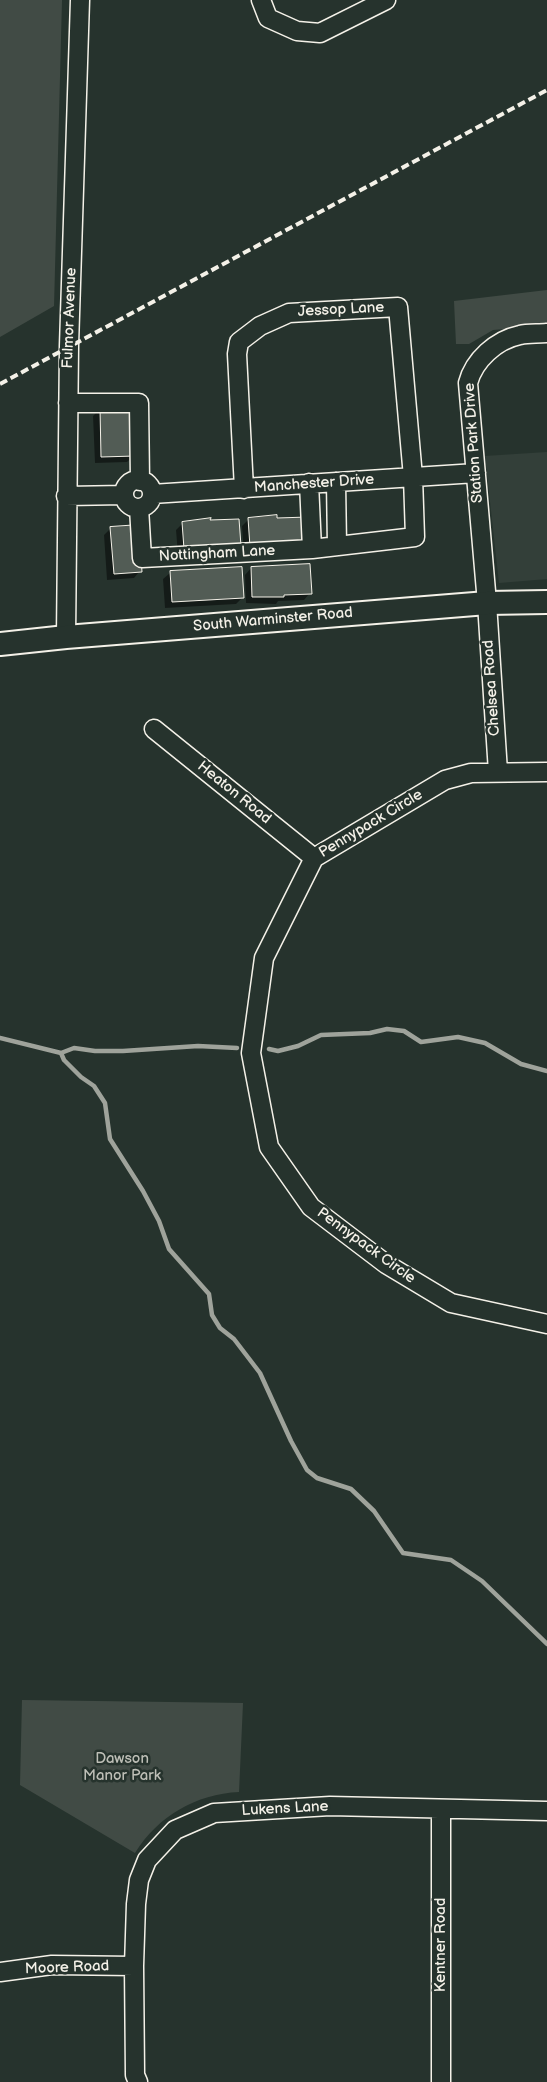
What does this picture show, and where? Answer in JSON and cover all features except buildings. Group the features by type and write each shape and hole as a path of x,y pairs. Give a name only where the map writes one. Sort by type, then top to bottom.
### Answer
{"street":[{"name":"Fulmor Avenue","path":"66,637 68,403 80,0"},
{"path":"261,0 268,18 297,31 320,33 386,0"},
{"name":"Jessop Lane","path":"244,489 237,354 239,342 260,326 289,313 398,307 413,477"},
{"name":"Station Park Drive","path":"487,603 468,383 470,373 477,362 505,341 520,335 547,333"},
{"path":"68,403 139,403 140,480"},
{"name":"Manchester Drive","path":"152,494 476,472"},
{"path":"309,483 312,549 415,537 413,477"},
{"path":"140,480 148,485 152,494 150,502 139,508 127,503 124,495 125,490 131,483 140,480"},
{"path":"336,482 337,546"},
{"path":"66,496 124,495"},
{"name":"Nottingham Lane","path":"139,508 142,558 312,549"},
{"name":"South Warminster Road","path":"0,644 487,603 547,602"},
{"name":"Chelsea Road","path":"487,603 498,772"},
{"name":"Heaton Road","path":"154,728 314,858"},
{"name":"Pennypack Circle","path":"547,772 471,773 445,780 314,858 264,958 251,1053 269,1147 311,1207 386,1264 451,1303 547,1324"},
{"name":"Lukens Lane","path":"138,2082 135,2075 134,1966 136,1904 139,1880 147,1860 175,1830 214,1813 330,1806 547,1811"},
{"name":"Kentner Road","path":"441,1809 441,2082"},
{"name":"Moore Road","path":"0,1972 52,1965 134,1966"}],"shaded area":[{"path":"547,452 547,579 499,583 485,456"}],"green space":[{"path":"0,0 62,0 54,306 0,337"},
{"path":"547,290 547,325 493,330 469,344 456,344 454,301"},
{"name":"Dawson Manor Park","path":"22,1700 243,1703 239,1792 208,1797 180,1809 155,1828 135,1853 20,1785"}],"waterway":[{"path":"269,1049 278,1051 298,1046 321,1035 370,1033 387,1029 404,1031 421,1042 458,1037 485,1043 521,1064 547,1071"},
{"path":"0,1038 61,1053 74,1048 95,1051 198,1046 237,1048"},
{"path":"61,1053 64,1060 81,1077 94,1086 105,1103 110,1139 143,1191 159,1221 169,1249 209,1294 212,1315 220,1328 234,1339 260,1373 291,1441 307,1470 317,1478 351,1489 374,1511 403,1553 451,1560 482,1581 547,1644"}],"railway":[{"path":"0,384 547,90"}]}
